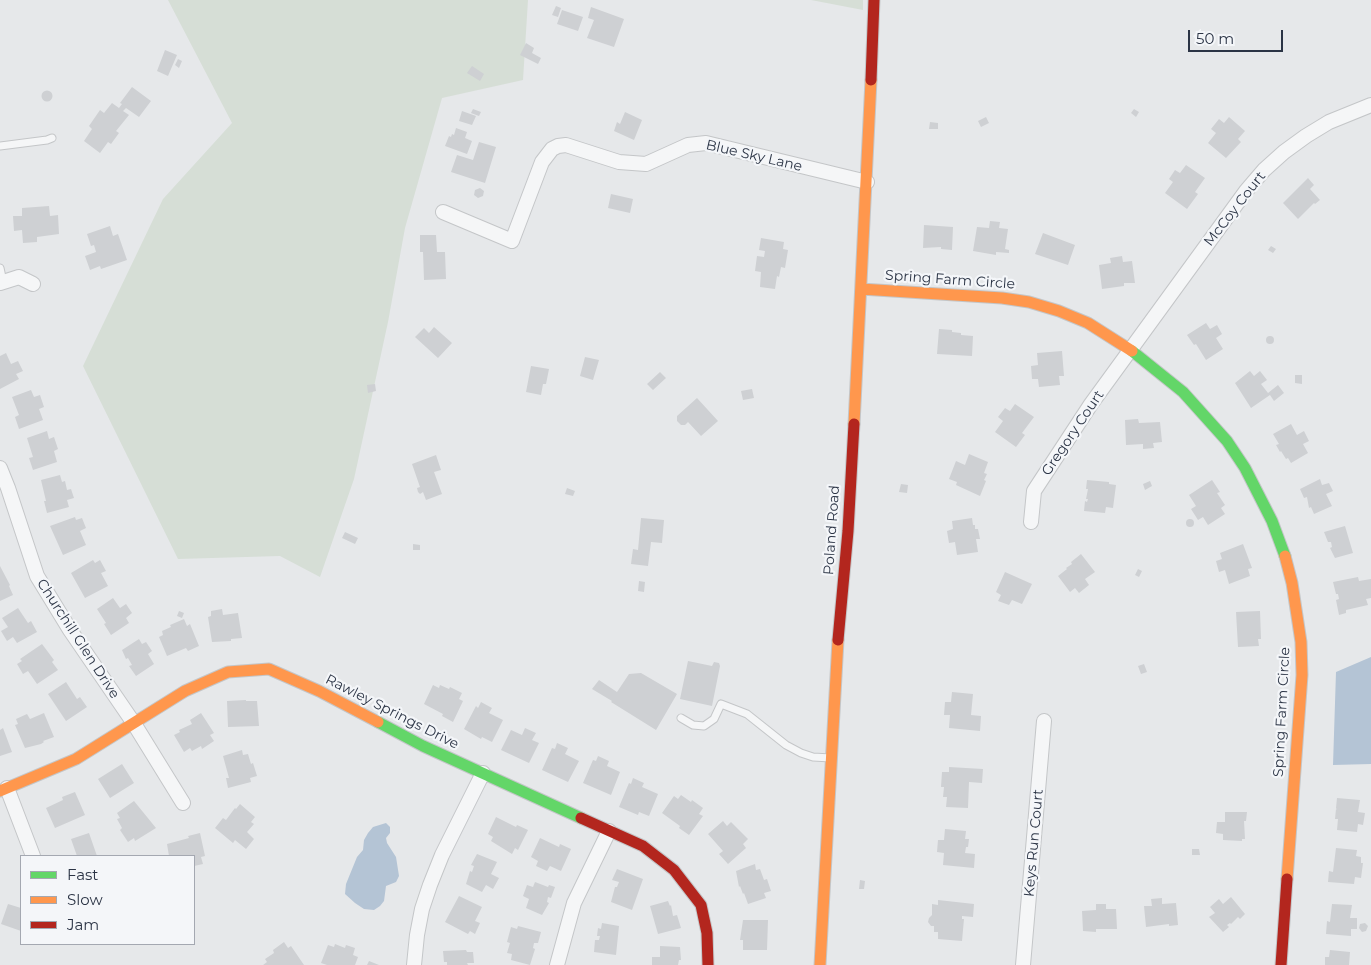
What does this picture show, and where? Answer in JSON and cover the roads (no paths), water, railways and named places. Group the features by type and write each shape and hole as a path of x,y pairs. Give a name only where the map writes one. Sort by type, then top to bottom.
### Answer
{"street":[{"name":"Poland Road","path":"820,965 839,626 848,531 867,182 874,0"},
{"name":"McCoy Court","path":"1130,350 1246,191 1264,170 1284,152 1329,122 1371,105"},
{"name":"Blue Sky Lane","path":"443,212 512,241 542,162 552,149 566,145 619,162 646,164 688,145 706,143 867,182"},
{"path":"2,283 18,277 33,284"},
{"name":"Spring Farm Circle","path":"861,289 1002,298 1029,302 1059,311 1088,323 1130,350 1183,392 1227,441 1245,468 1272,521 1284,552 1292,583 1301,642 1302,675 1280,965"},
{"name":"Gregory Court","path":"1031,522 1034,491 1091,404 1130,350"},
{"name":"Churchill Glen Drive","path":"0,468 37,576 183,803"},
{"name":"Rawley Springs Drive","path":"4,790 76,759 132,722 185,691 228,672 270,670 319,692 423,746 643,846 674,870 701,905 707,933 708,965"},
{"name":"Keys Run Court","path":"1023,965 1044,721"},
{"path":"414,965 422,909 430,886 442,855 483,774"},
{"path":"4,790 33,855"},
{"path":"557,965 574,903 609,830"}],"lane":[{"path":"0,146 52,138"},
{"path":"0,268 2,283"},
{"path":"681,718 693,725 704,726 714,719 721,704 747,714 786,745 801,753 813,757 832,758"}],"water":[{"path":"1371,657 1371,764 1333,765 1336,672"},
{"path":"386,823 390,827 390,833 386,838 387,843 396,857 399,876 396,882 386,886 384,901 380,906 374,910 364,909 345,894 346,884 357,857 363,850 364,840 368,833 373,827"}]}
